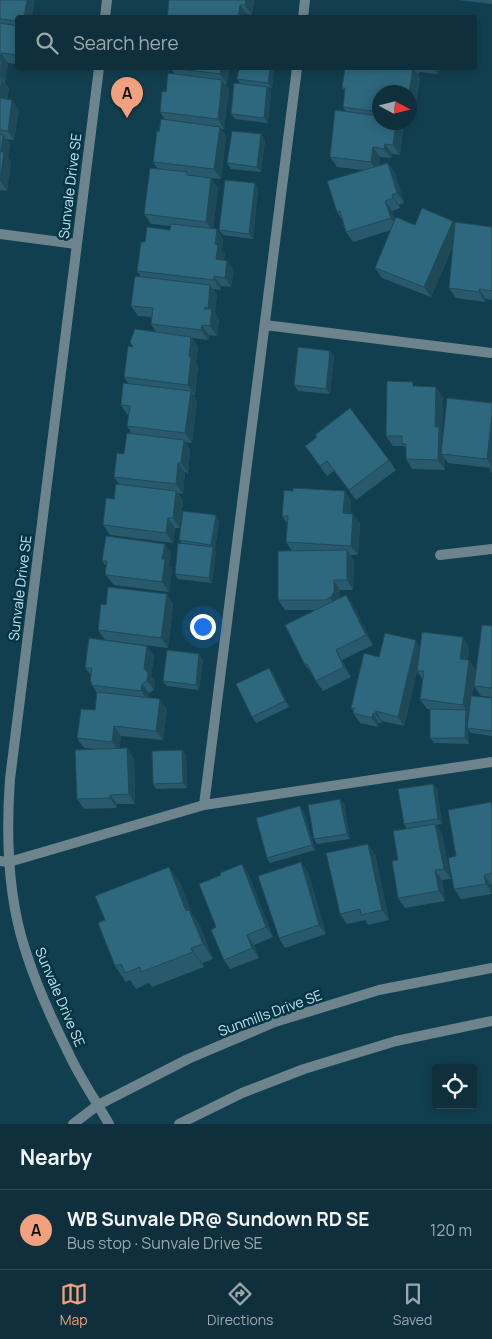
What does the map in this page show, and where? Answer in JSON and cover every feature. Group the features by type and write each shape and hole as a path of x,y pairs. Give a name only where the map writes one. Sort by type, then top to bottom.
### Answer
{"street":[{"path":"105,15 107,0"},
{"path":"303,15 305,0"},
{"name":"Sunvale Drive SE","path":"98,70 10,779 5,861 24,947 42,997 69,1056 108,1124"},
{"path":"204,805 297,70"},
{"path":"0,234 76,244"},
{"path":"265,325 492,353"},
{"path":"440,555 492,549"},
{"path":"5,861 204,805 492,762"},
{"name":"Sunmills Drive SE","path":"73,1124 98,1105 188,1059 275,1022 379,990 492,968"},
{"path":"179,1124 242,1093 304,1069 396,1041 492,1021"}],"building":[{"path":"0,0 27,0 24,15 15,15 15,21 0,19"},
{"path":"169,0 246,0 245,5 240,5 238,15 167,15"},
{"path":"0,23 15,26 15,55 1,53 0,60"},
{"path":"187,70 221,70 220,74"},
{"path":"239,70 270,70 268,83 237,79"},
{"path":"345,70 413,70 410,85 372,85 372,111 343,107 345,88 342,88"},
{"path":"168,73 222,80 218,119 160,112 162,91 166,92"},
{"path":"234,83 267,87 264,118 231,114"},
{"path":"0,98 12,100 8,131 0,130"},
{"path":"335,110 372,115 372,130 395,130 393,145 385,144 384,149 373,147 371,162 330,157"},
{"path":"161,119 220,127 214,169 153,162 157,131 159,132"},
{"path":"232,131 261,134 257,167 227,163"},
{"path":"0,134 3,135 1,152 4,152 0,181"},
{"path":"388,163 397,193 392,195 393,198 385,201 391,218 346,232 340,211 337,212 327,181"},
{"path":"150,168 187,172 187,175 211,178 206,222 144,214"},
{"path":"225,180 255,183 249,234 219,230"},
{"path":"422,208 453,221 424,287 375,268 396,217 415,225"},
{"path":"455,222 492,227 492,291 479,289 479,292 449,288"},
{"path":"171,224 217,229 215,244 218,245 216,259 227,261 225,278 214,276 214,280 137,271 141,242 145,242 147,227 170,230"},
{"path":"135,276 210,285 208,308 205,307 204,309 212,309 210,326 202,325 201,330 151,324 153,308 131,306"},
{"path":"135,329 191,337 188,385 124,377 128,346 133,347 130,342"},
{"path":"298,347 330,351 326,389 294,385"},
{"path":"387,381 413,382 413,386 436,387 435,427 439,427 438,460 406,459 406,444 402,444 402,436 386,436"},
{"path":"123,383 191,391 185,433 127,426 130,406 121,405"},
{"path":"447,398 492,403 487,459 441,454"},
{"path":"350,408 389,460 349,490 327,461 320,466 305,446 317,437 315,435"},
{"path":"127,433 184,440 181,463 178,463 176,484 114,477 117,453 124,454"},
{"path":"116,484 176,491 173,518 168,518 166,533 103,525 106,498 114,499"},
{"path":"293,488 345,491 343,513 353,514 351,546 286,542 288,516 282,516 284,490 293,491"},
{"path":"183,511 216,515 211,545 179,540"},
{"path":"106,536 165,544 162,559 165,559 162,582 105,574 107,561 102,561"},
{"path":"178,543 213,547 209,578 175,574"},
{"path":"347,550 347,580 334,580 334,592 330,598 325,600 278,600 278,551"},
{"path":"108,587 167,594 161,638 98,630 101,604 106,605"},
{"path":"346,595 366,635 336,650 344,667 316,681 307,664 305,665 285,625"},
{"path":"482,625 492,626 492,688 474,686"},
{"path":"422,632 463,637 460,659 469,660 463,705 420,699 424,671 417,671"},
{"path":"385,633 416,640 398,717 376,711 375,714 373,713 372,718 353,713 354,708 351,708 364,653 379,657"},
{"path":"89,638 147,646 144,668 148,673 147,681 142,684 141,691 91,685 92,668 85,668"},
{"path":"167,650 199,654 196,685 163,681"},
{"path":"269,668 285,701 252,717 236,684"},
{"path":"97,692 160,699 156,731 114,726 112,742 77,738 81,709 95,710"},
{"path":"471,696 492,698 492,731 467,728"},
{"path":"430,709 466,710 465,738 430,738"},
{"path":"127,748 129,794 110,795 110,798 77,799 75,750"},
{"path":"182,750 183,783 153,784 152,751"},
{"path":"433,784 438,819 404,824 398,789"},
{"path":"340,799 347,834 314,839 308,805"},
{"path":"491,802 492,873 484,875 486,884 454,889 448,858 456,856 448,810"},
{"path":"300,806 312,845 267,858 256,818"},
{"path":"435,824 444,869 435,870 439,891 398,898 392,861 398,860 393,831"},
{"path":"368,844 382,910 361,915 360,909 340,914 326,853"},
{"path":"301,862 319,925 279,938 258,876"},
{"path":"242,864 266,927 247,935 252,948 224,960 211,930 216,927 199,884"},
{"path":"169,867 186,911 189,910 203,944 191,948 193,952 141,972 140,967 125,973 121,964 115,966 98,923 105,920 95,896"}],"place":[{"name":"WB Sunvale DR@ Sundown RD SE","path":"127,118"}]}
